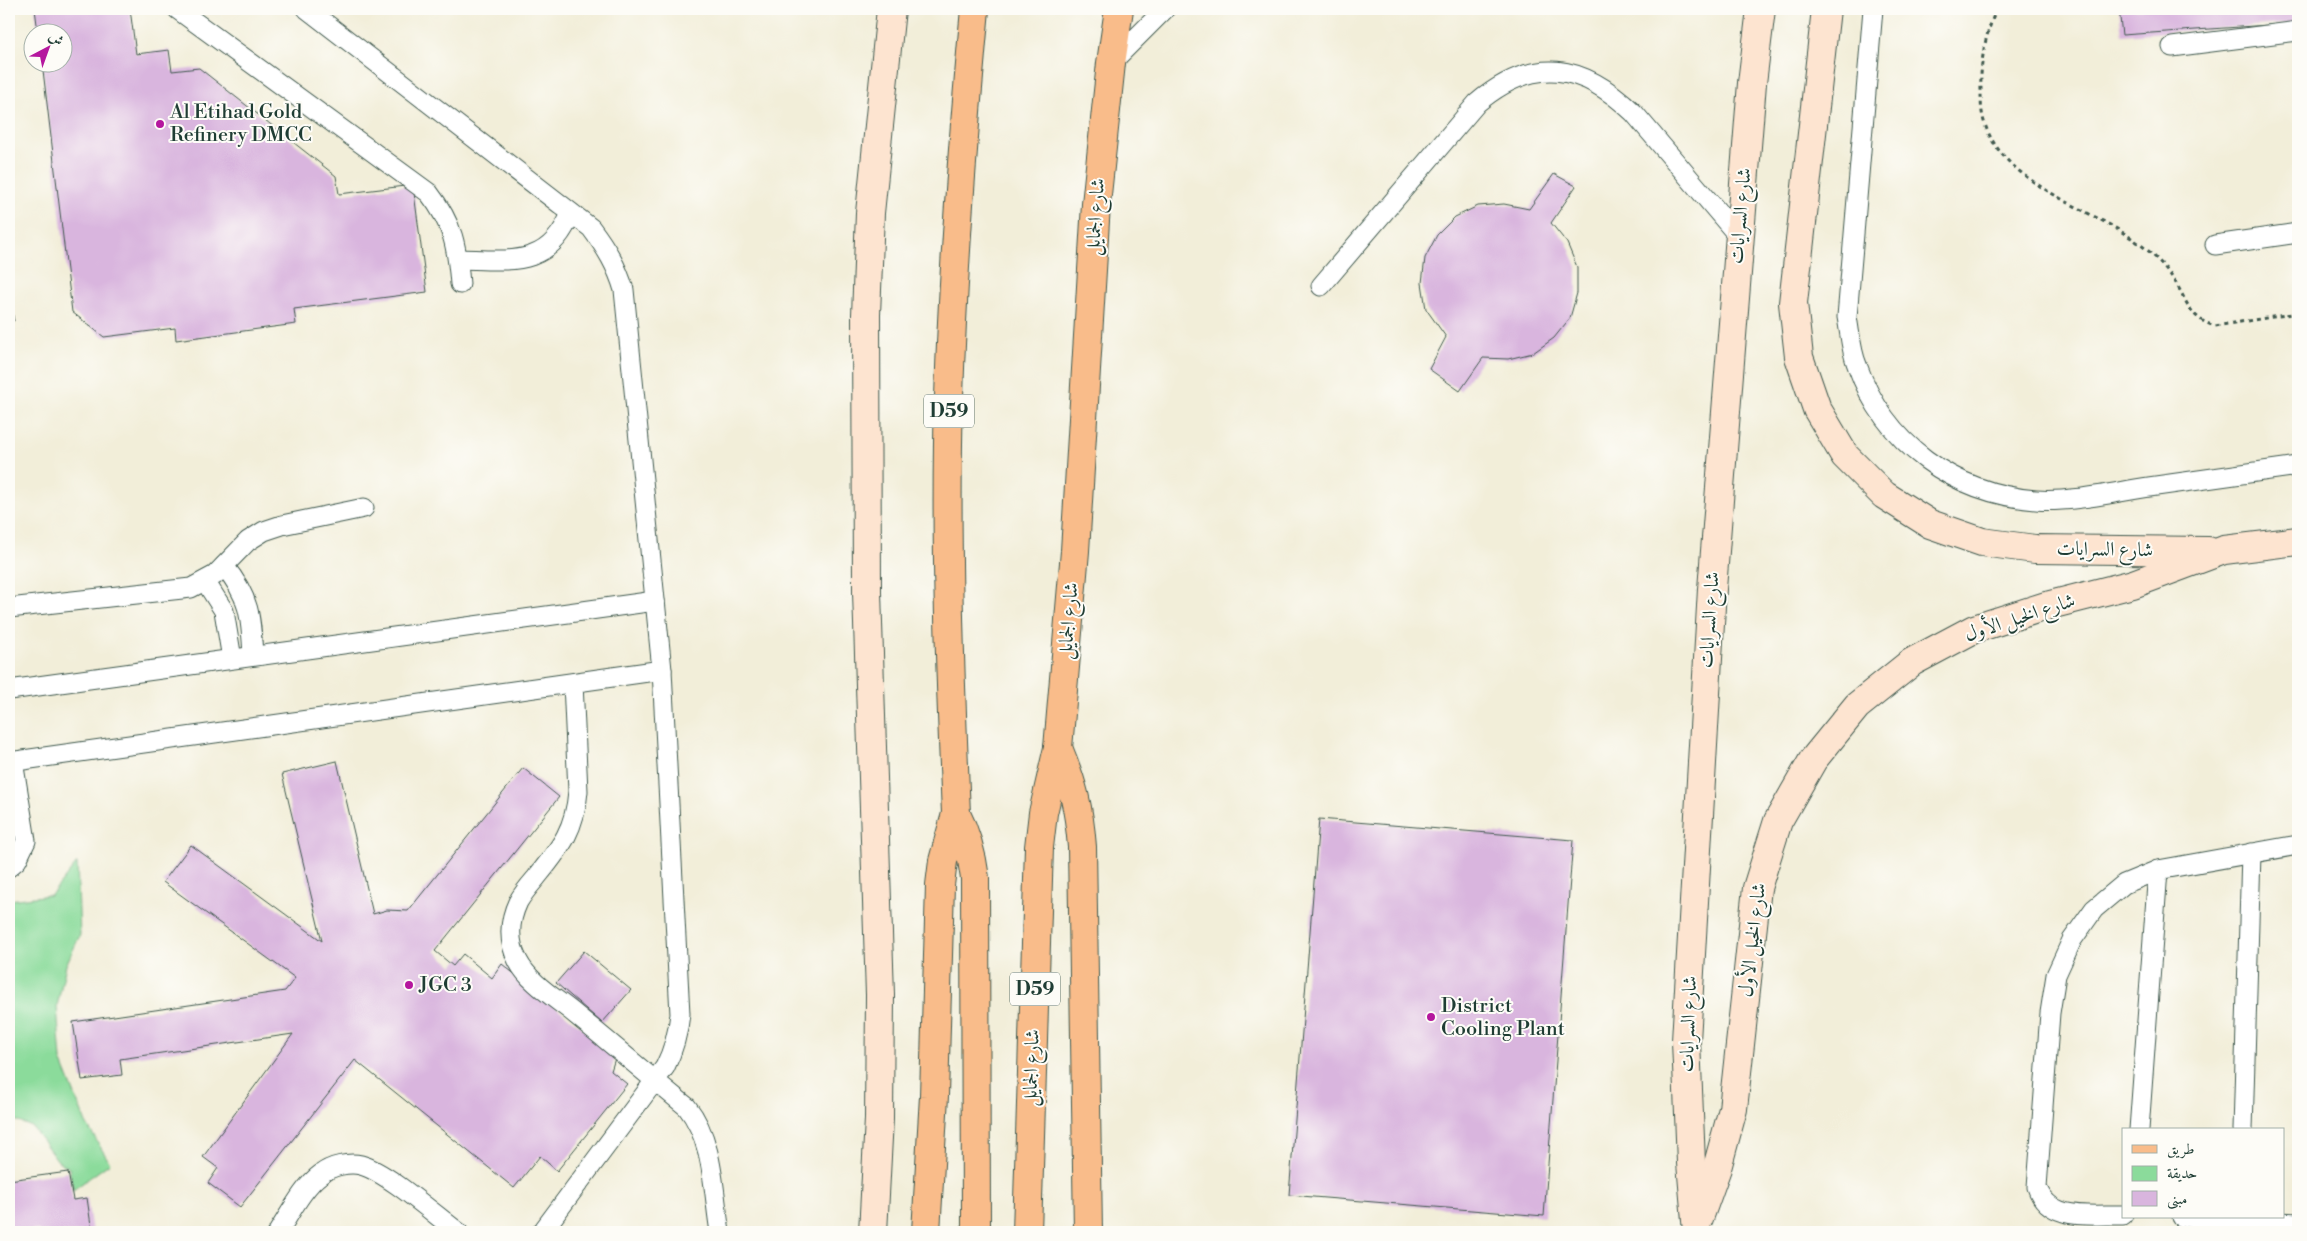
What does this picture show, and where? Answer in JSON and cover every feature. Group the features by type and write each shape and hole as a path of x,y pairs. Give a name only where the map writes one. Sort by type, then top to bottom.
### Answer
{"main road":[{"path":"873,1232 879,1119 880,994 867,592 866,315 870,214 891,9"},
{"name":"D59","path":"976,9 965,120 949,397 948,556 956,814 966,834 975,878 976,1232"},
{"name":"شارع الجمايل","path":"1027,1232 1039,847 1043,813 1058,748 1075,551 1096,204 1110,63 1119,9"},
{"name":"شارع السرايات","path":"1697,1228 1691,1163 1686,1041 1712,588 1752,83 1761,9"},
{"name":"شارع السرايات","path":"1826,9 1793,303 1799,357 1817,409 1845,456 1884,495 1930,524 1982,542 2036,550 2123,552 2224,550"},
{"name":"شارع الخيل الأول","path":"1697,1228 1717,1168 1733,1109 1757,888 1778,821 1812,760 1864,700 1912,662 1974,629 2046,606 2133,584 2224,550 2298,541"},
{"path":"1058,748 1072,782 1079,814 1082,847 1088,1232"},
{"path":"926,1232 934,1096 940,885 943,861 956,814"}],"lane":[{"path":"177,9 429,193 444,212 454,235 460,284"},
{"path":"307,9 590,228 606,246 617,267 624,290 662,670 680,1014 678,1033 673,1050 655,1080 542,1232"},
{"path":"1110,63 1165,9"},
{"path":"1873,9 1847,317 1856,364 1877,408 1907,445 1946,474 1990,493 2038,500 2086,496 2298,466"},
{"path":"2172,48 2298,31"},
{"path":"1321,286 1477,103 1496,86 1519,76 1544,70 1570,72 1595,81 1616,95 1634,113 1740,238"},
{"path":"458,259 517,260 536,255 552,245 564,230 571,213"},
{"path":"2215,246 2298,233"},
{"path":"9,608 191,588 205,581 224,566 248,541 264,531 282,525 364,508"},
{"path":"224,566 242,590 248,604 252,620 253,656"},
{"path":"205,581 219,600 224,611 232,659"},
{"path":"9,690 655,601"},
{"path":"9,867 17,860 26,841 11,762 662,670"},
{"path":"573,683 578,791 577,808 573,825 566,840 518,901 510,931 512,947 518,962 533,980 687,1107 701,1128 705,1139 720,1232"},
{"path":"2122,1215 2066,1214 2047,1206 2040,1197 2037,1177 2050,1012 2060,966 2072,940 2094,909 2124,884 2158,870 2298,845"},
{"path":"2243,1128 2251,853"},
{"path":"2139,1128 2158,870"},
{"path":"278,1232 308,1188 321,1174 340,1165 360,1165 378,1173 458,1232"},
{"path":"2212,1218 2298,1223"}],"path":[{"path":"1997,9 1984,47 1980,80 1982,112 1986,128 2005,157 2053,195 2090,213 2145,248 2162,263 2176,282 2190,311 2206,324 2215,326 2298,313"}],"green space":[{"path":"77,863 80,935 66,965 57,1006 61,1060 86,1123 110,1163 73,1190 69,1168 58,1161 32,1127 9,1118 9,900 51,895"}],"building":[{"name":"Al Etihad Gold Refinery DMCC","path":"35,9 130,9 136,54 169,50 172,71 199,68 336,176 339,194 413,185 427,292 294,309 296,324 176,340 175,328 104,337 72,312 43,72 72,72 72,22 37,22"},
{"path":"2119,9 2298,9 2298,23 2122,35"},
{"path":"1554,174 1576,186 1551,223 1567,243 1577,267 1577,293 1570,318 1554,338 1533,353 1508,359 1483,358 1460,391 1429,369 1446,337 1426,309 1422,283 1425,258 1437,235 1455,217 1478,206 1504,204 1529,209"},
{"path":"9,294 14,321 9,321"},
{"name":"JGC 3","path":"337,761 373,914 387,910 408,911 523,768 559,797 435,951 453,966 463,954 492,978 502,964 616,1055 611,1071 627,1084 557,1171 540,1156 514,1188 355,1060 240,1207 208,1183 218,1168 203,1157 293,1034 120,1059 122,1075 82,1080 73,1022 285,991 295,978 163,882 191,845 322,941 282,774"},
{"name":"District Cooling Plant","path":"1319,819 1573,840 1544,1216 1289,1195"},
{"path":"584,951 631,990 602,1023 556,983"},
{"path":"68,1172 73,1200 87,1198 92,1232 40,1232 40,1230 9,1232 9,1180"}],"place":[{"name":"Al Etihad Gold Refinery DMCC","path":"160,124"},
{"name":"JGC 3","path":"409,985"},
{"name":"District Cooling Plant","path":"1431,1017"}]}
